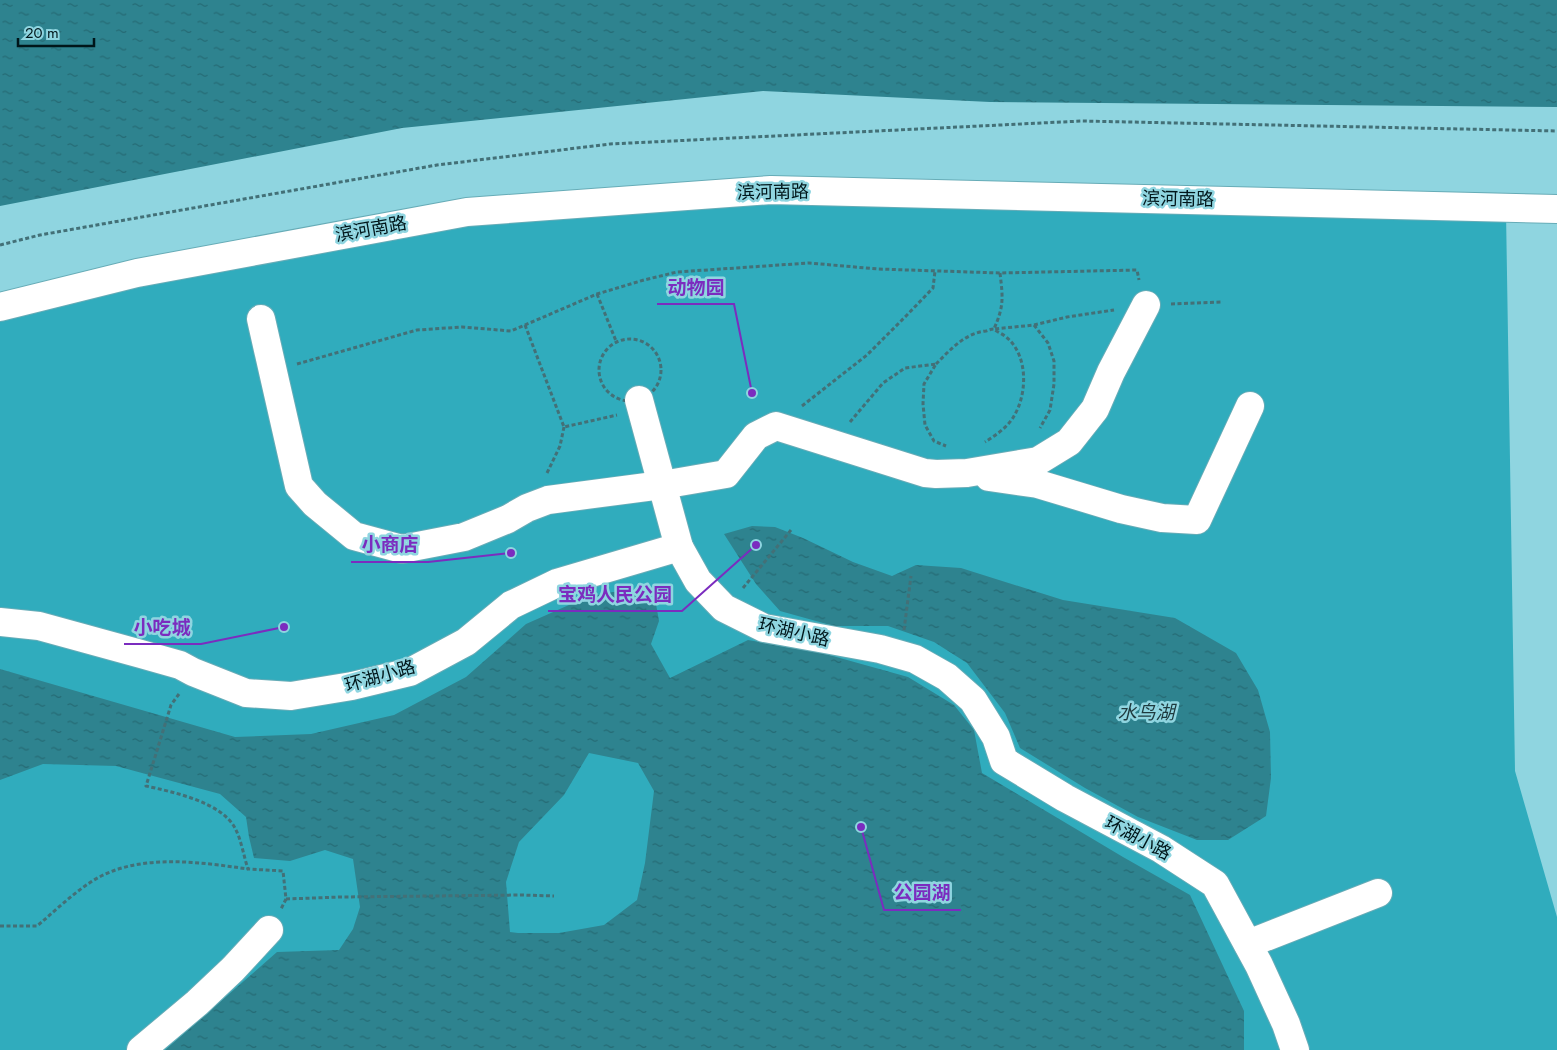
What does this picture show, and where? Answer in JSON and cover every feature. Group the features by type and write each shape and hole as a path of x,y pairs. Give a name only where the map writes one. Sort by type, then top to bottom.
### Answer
{"street":[{"name":"滨河南路","path":"0,307 137,273 467,212 771,190 1557,209"},
{"path":"261,319 299,486 315,504 354,536 402,549 464,537 548,500 662,486 726,474 756,436 776,426 925,473 968,473 1038,461 1068,442 1095,409 1146,305"},
{"path":"640,405 679,548"},
{"path":"968,473 1038,484 1120,509 1162,518 1197,520 1250,406"},
{"name":"环湖小路","path":"0,622 38,626 149,656 180,665 246,693 291,696 352,686 410,672 466,642 511,605 557,583 679,548 698,581 724,608 764,628 880,649 915,659 946,677 974,700 996,737 1004,761 1098,816 1161,849 1215,884 1248,944 1286,1024 1295,1050"},
{"path":"1248,944 1378,893"},
{"path":"141,1050 226,976 270,930"}],"path":[{"path":"0,245 40,235 437,165 610,144 1082,121 1557,131"},
{"path":"272,370 418,330 462,327 511,331 597,294 677,272 810,263 878,269 1000,273 1137,270 1146,305"},
{"path":"776,426 867,355 933,288 934,271"},
{"path":"994,330 1002,312 1000,273"},
{"path":"597,294 616,341"},
{"path":"951,448 934,441 925,425 924,384 936,364 964,338 980,331 1034,325 1067,317 1146,305 1223,302"},
{"path":"525,325 564,427 560,446 539,492 527,508"},
{"path":"1034,325 1048,343 1054,361 1054,384 1050,410 1038,431"},
{"path":"979,445 999,433 1014,417 1020,402 1023,386 1022,367 1018,350 1008,337 994,330"},
{"path":"564,427 640,405 656,388 661,378 662,368 653,348 644,342 634,339 616,341 606,350 601,358 600,378 604,388 610,395 619,400 640,405"},
{"path":"834,445 882,383 905,368 936,364"},
{"path":"748,584 791,530"},
{"path":"900,655 911,576"},
{"path":"171,705 146,786 191,797 225,816 235,828 248,869"},
{"path":"0,926 37,926 94,880 120,868 163,862 197,863 283,871 286,899 270,930"},
{"path":"286,899 522,894 554,896"}],"shaded area":[{"path":"765,203 1506,212 1515,771 1557,917 1557,1050 0,1050 0,319 153,280 464,222"}],"water":[{"path":"0,0 1557,0 1557,107 990,102 763,91 402,128 0,206"},
{"name":"水鸟湖","path":"752,526 775,527 853,562 892,576 916,565 961,568 1063,600 1175,618 1236,653 1258,690 1270,732 1271,778 1266,816 1228,840 1197,840 1138,817 1085,788 1020,748 1005,713 967,663 934,642 888,626 834,626 780,611 756,584 724,534"},
{"path":"625,590 648,595 656,604 659,621 651,644 670,678 748,640 822,653 908,677 954,705 974,730 982,773 1190,895 1244,1011 1244,1050 165,1050 277,952 339,950 353,929 360,907 353,859 325,850 290,861 254,858 246,817 220,794 116,766 43,764 0,780 0,669 235,737 311,734 394,715 466,677 526,624 587,597","holes":["589,753 638,763 654,791 645,863 637,900 604,925 559,933 510,932 506,882 519,842 564,795"]}],"place":[{"name":"动物园","path":"752,393"},
{"name":"宝鸡人民公园","path":"756,545"},
{"name":"小商店","path":"511,553"},
{"name":"小吃城","path":"284,627"},
{"name":"公园湖","path":"861,827"}]}
